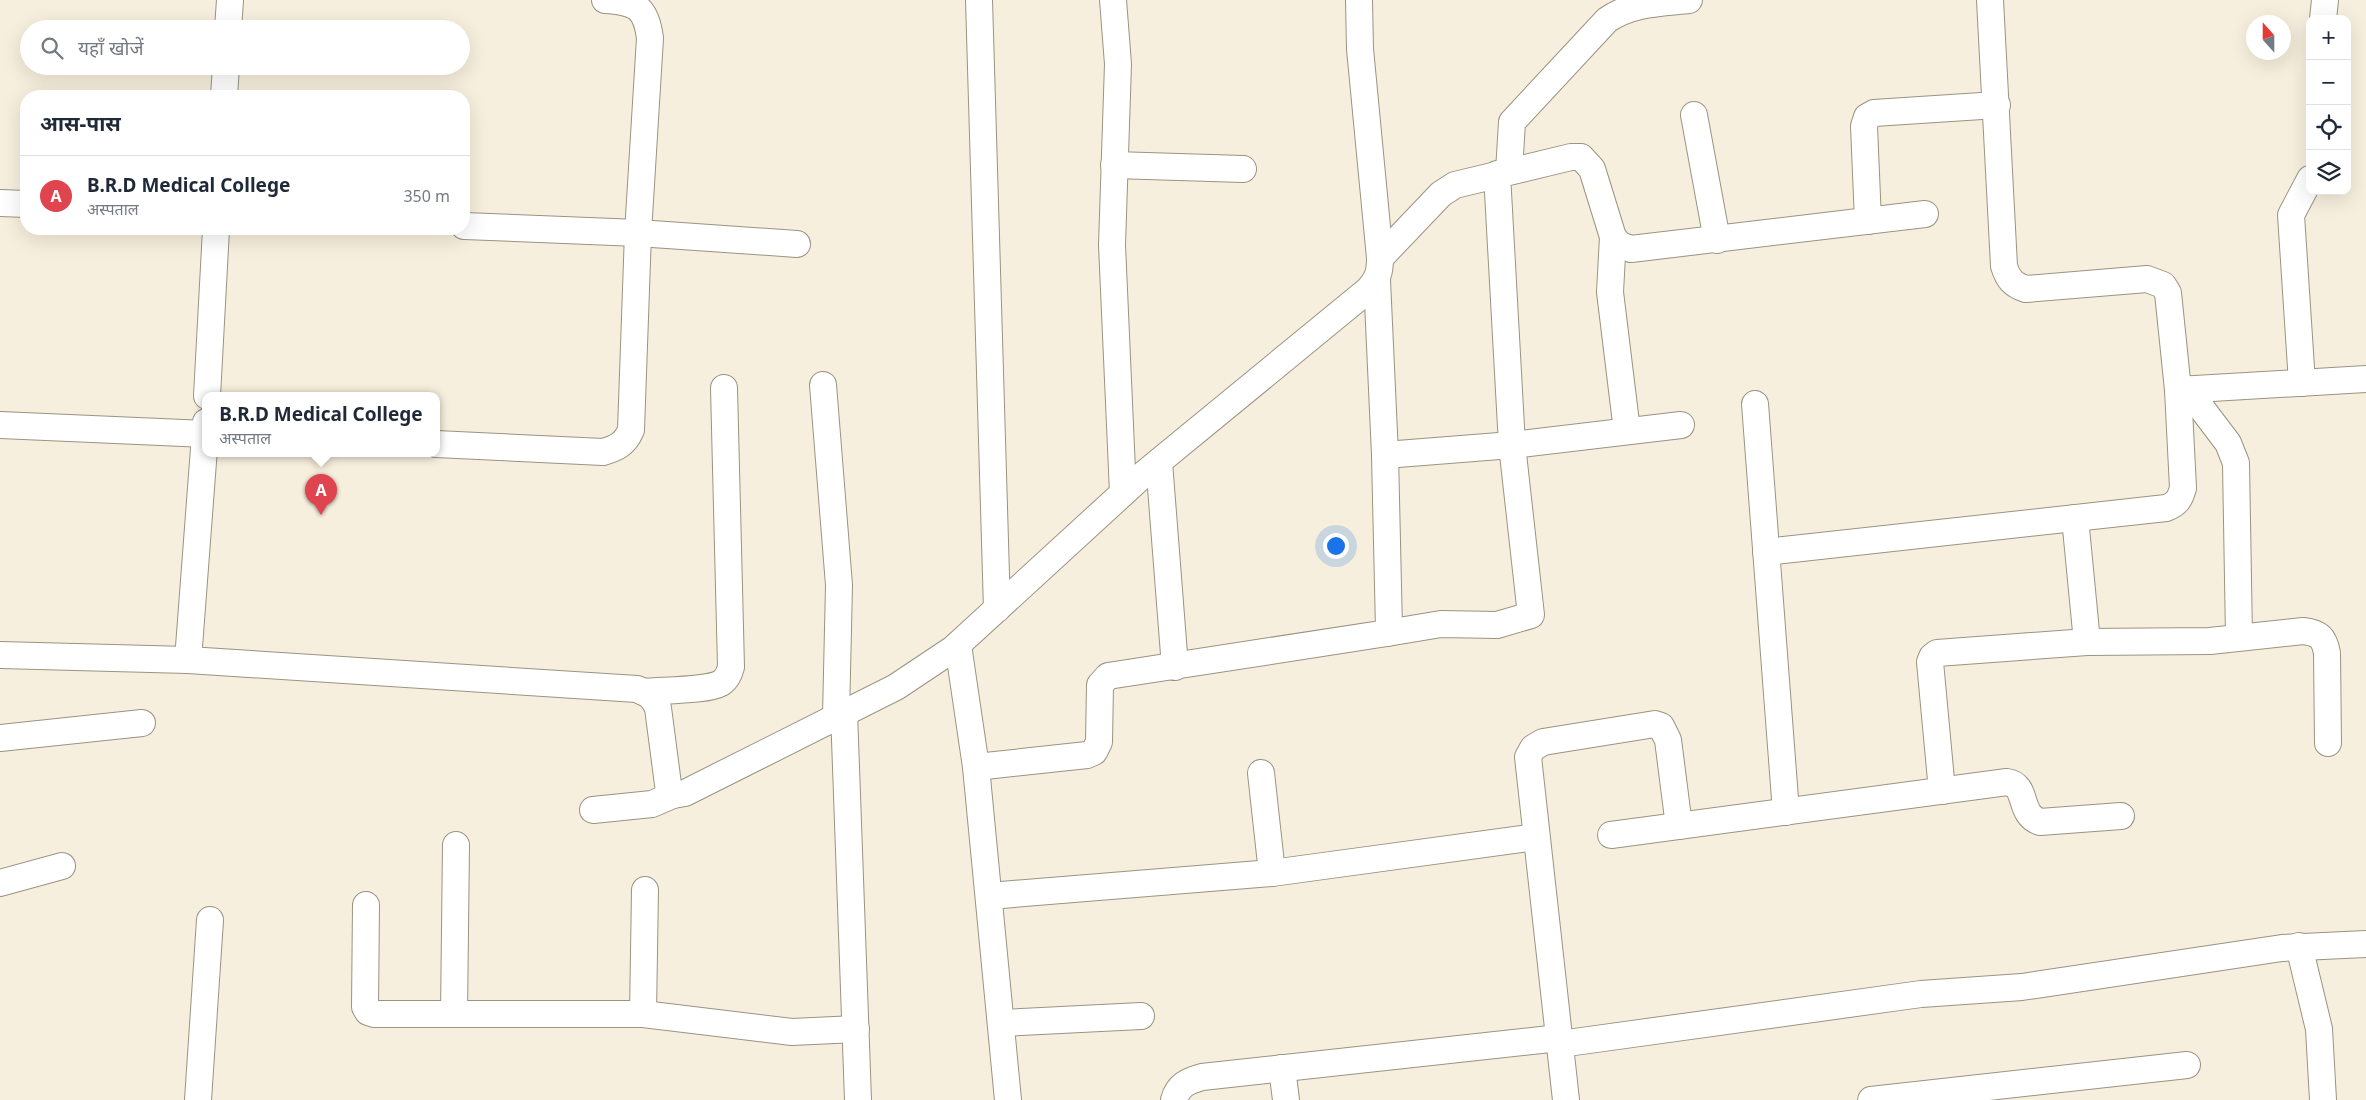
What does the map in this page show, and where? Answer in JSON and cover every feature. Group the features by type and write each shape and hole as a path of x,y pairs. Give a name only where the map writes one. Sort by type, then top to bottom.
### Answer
{"street":[{"path":"229,20 230,0"},
{"path":"440,444 603,452 615,448 626,441 631,430 638,232 650,38 644,13 635,5 605,0"},
{"path":"979,0 997,609"},
{"path":"1113,0 1118,64 1112,245 1123,493"},
{"path":"1359,0 1360,49 1378,269 1390,629 1387,633"},
{"path":"976,767 1087,755 1094,752 1099,742 1099,690 1103,679 1108,676 1441,624 1498,625 1531,615 1512,445 1503,172 1512,122 1607,20 1619,11 1634,6 1689,0"},
{"path":"1766,552 2166,508 2174,505 2181,497 2183,488 2182,389 2168,293 2163,285 2147,279 2026,289 2015,286 2008,277 2004,266 1990,0"},
{"path":"2323,15 2324,0"},
{"path":"224,90 225,75"},
{"path":"1868,221 1864,126 1867,117 1874,114 1997,105"},
{"path":"1694,115 1717,240"},
{"path":"593,810 652,804 685,793 896,687 925,669 958,645 1159,462 1368,290 1378,269 1441,194 1455,185 1571,157 1580,157 1592,169 1613,237 1610,292 1627,431"},
{"path":"1114,165 1243,169"},
{"path":"2302,383 2291,215 2306,187"},
{"path":"0,203 20,204"},
{"path":"1613,237 1620,246 1630,249 1925,214"},
{"path":"470,226 638,232 797,244"},
{"path":"207,392 216,235"},
{"path":"2182,389 2366,379"},
{"path":"823,385 839,585 840,714 858,1100"},
{"path":"643,692 708,687 720,683 728,677 731,667 724,388"},
{"path":"2182,389 2228,443 2236,463 2238,637"},
{"path":"1755,404 1786,812"},
{"path":"0,425 202,434"},
{"path":"1385,455 1512,445 1681,425"},
{"path":"188,660 204,457"},
{"path":"1159,462 1174,666"},
{"path":"2075,518 2087,642"},
{"path":"1942,791 1930,662 1932,656 1937,653 2087,642 2195,641 2303,631 2317,633 2324,640 2327,653 2328,743"},
{"path":"958,645 976,767 1008,1100"},
{"path":"0,655 188,660 637,689 654,700 658,708 669,792 673,796"},
{"path":"0,738 142,723"},
{"path":"1566,1100 1528,758 1533,748 1543,742 1655,724 1661,726 1668,740 1679,826"},
{"path":"1261,773 1272,873"},
{"path":"1611,835 2007,782 2014,783 2019,787 2032,819 2040,822 2121,816"},
{"path":"989,896 1272,873 1536,837"},
{"path":"454,1014 456,845"},
{"path":"0,883 62,866"},
{"path":"643,1014 645,890"},
{"path":"366,906 365,1007 368,1012 374,1014 643,1014 792,1032 856,1029"},
{"path":"198,1100 210,920"},
{"path":"1174,1100 1181,1086 1190,1080 1282,1068 1559,1041 1921,994 2022,987 2299,946 2366,944"},
{"path":"2299,946 2319,1029 2323,1100"},
{"path":"1002,1023 1141,1016"},
{"path":"1871,1100 1948,1096 2187,1065"},
{"path":"1282,1068 1286,1100"}],"place":[{"name":"B.R.D Medical College","path":"321,515"}]}
